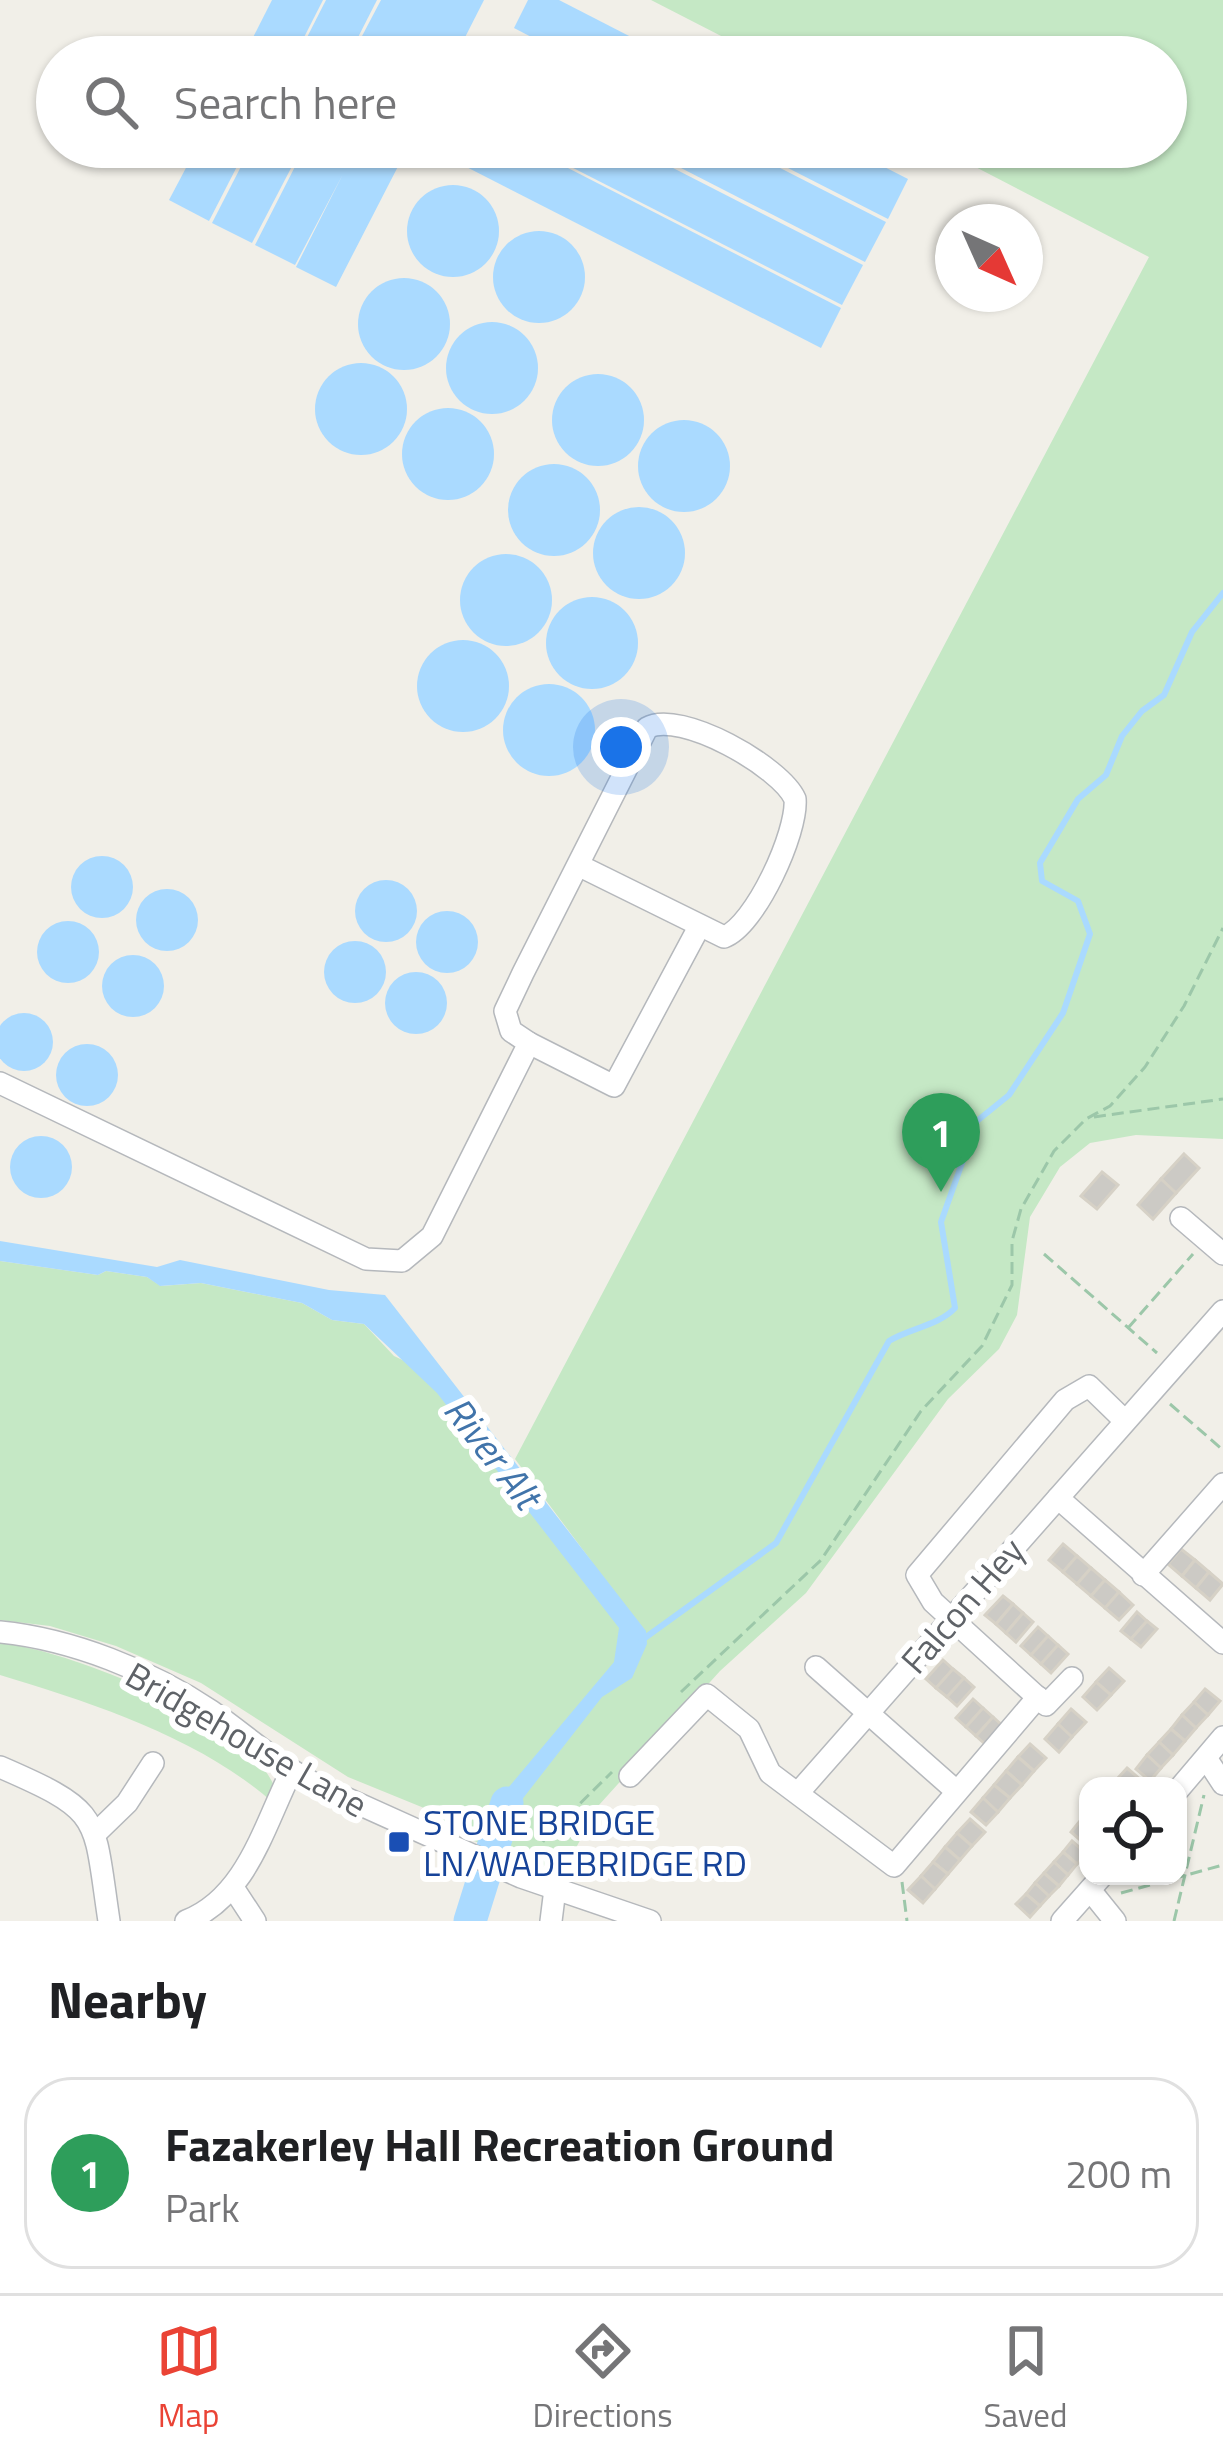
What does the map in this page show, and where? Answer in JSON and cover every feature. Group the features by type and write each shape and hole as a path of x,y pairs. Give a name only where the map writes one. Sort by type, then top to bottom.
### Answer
{"street":[{"path":"578,865 724,938 743,926 796,815 789,786 777,774 692,728 670,721 647,728 578,865 505,1011 511,1031 529,1043 614,1086 699,927"},
{"path":"0,1083 367,1259 402,1261 432,1236 529,1043"},
{"path":"1181,1218 1215,1247"},
{"name":"Falcon Hey","path":"798,1792 1172,1366 1221,1319"},
{"path":"1072,1678 1046,1705 922,1591 917,1575 1064,1400 1089,1386 1124,1420"},
{"path":"1143,1575 1223,1484"},
{"path":"1058,1498 1223,1643"},
{"name":"Bridgehouse Lane","path":"0,1632 74,1649 145,1675 208,1709 291,1772 521,1877 650,1921"},
{"path":"816,1667 956,1790"},
{"path":"621,1774 707,1695 749,1729 770,1773 895,1866 1038,1697"},
{"path":"1187,1779 1223,1737"},
{"path":"1206,1757 1214,1788"},
{"path":"95,1834 127,1803 152,1763"},
{"path":"0,1767 78,1804 101,1844 110,1921"},
{"path":"186,1921 208,1912 234,1888 291,1772"},
{"path":"1062,1921 1094,1885"},
{"path":"1097,1885 1115,1921"},
{"path":"234,1888 255,1921"},
{"path":"551,1921 555,1889"}],"path":[{"path":"671,1703 821,1560 921,1412 982,1346 1012,1285 1012,1241 1021,1209 1054,1151 1086,1119 1110,1106 1145,1066 1184,1006 1223,928"},
{"path":"1086,1119 1223,1099"},
{"path":"1128,1328 1215,1247"},
{"path":"1044,1254 1172,1366"},
{"path":"1152,1389 1223,1450"},
{"path":"521,1877 546,1838 621,1774"},
{"path":"1187,1868 1214,1788"},
{"path":"1187,1874 1223,1865"},
{"path":"895,1866 906,1887 907,1921"},
{"path":"1100,1885 1116,1894 1147,1885"},
{"path":"1174,1921 1182,1885"}],"green space":[{"path":"651,0 1223,0 1223,1139 1136,1135 1090,1143 1060,1167 1030,1217 1017,1315 999,1349 948,1399 806,1593 720,1671 599,1805 563,1872 474,1841 424,1808 348,1777 201,1683 116,1646 50,1626 0,1620 0,1261 147,1277 161,1286 201,1283 302,1303 332,1320 364,1324 394,1356 415,1366 592,1562 515,1459 1149,257 977,168 1187,168 1187,36 721,36"},
{"path":"0,1643 109,1674 194,1714 258,1761 274,1786 271,1801 211,1758 143,1724 0,1675"}],"water":[{"path":"272,0 323,0 305,36 254,36"},
{"path":"326,0 377,0 359,36 308,36"},
{"path":"381,0 484,0 466,36 362,36"},
{"path":"528,0 559,0 629,36 529,36 514,28"},
{"path":"186,168 236,168 209,221 169,200"},
{"path":"240,168 291,168 252,243 212,223"},
{"path":"294,168 397,168 336,287 296,267 343,174 295,265 255,245"},
{"path":"469,168 568,168 841,308 821,348"},
{"path":"573,168 673,168 863,265 842,305"},
{"path":"681,168 780,168 886,222 865,262"},
{"path":"788,168 886,168 908,179 888,219"},
{"path":"453,185 471,188 486,198 496,213 496,249 486,264 471,274 453,277 435,274 420,264 410,249 407,231 410,213 420,198 435,188"},
{"path":"539,231 557,234 572,244 582,259 582,295 572,310 557,320 539,323 521,320 506,310 496,295 493,277 496,259 506,244 521,234"},
{"path":"404,278 422,281 437,291 447,306 447,342 437,357 422,367 404,370 386,367 371,357 361,342 358,324 361,306 371,291 386,281"},
{"path":"492,322 510,325 525,335 535,350 535,386 525,401 510,411 492,414 474,411 459,401 449,386 446,368 449,350 459,335 474,325"},
{"path":"361,363 379,366 394,376 404,391 404,427 394,442 379,452 361,455 343,452 328,442 318,427 315,409 318,391 328,376 343,366"},
{"path":"598,374 616,377 631,387 641,402 641,438 631,453 616,463 598,466 580,463 565,453 555,438 552,420 555,402 565,387 580,377"},
{"path":"448,408 466,411 481,421 491,436 491,472 481,487 466,497 448,500 430,497 415,487 405,472 402,454 405,436 415,421 430,411"},
{"path":"684,420 702,423 717,433 727,448 727,484 717,499 702,509 684,512 666,509 651,499 641,484 638,466 641,448 651,433 666,423"},
{"path":"554,464 572,467 587,477 597,492 597,528 587,543 572,553 554,556 536,553 521,543 511,528 508,510 511,492 521,477 536,467"},
{"path":"639,507 657,510 672,520 682,535 682,571 672,586 657,596 639,599 621,596 606,586 596,571 593,553 596,535 606,520 621,510"},
{"path":"506,554 524,557 539,567 549,582 549,618 539,633 524,643 506,646 488,643 473,633 463,618 460,600 463,582 473,567 488,557"},
{"path":"592,597 610,600 625,610 635,625 635,661 625,676 610,686 592,689 574,686 559,676 549,661 546,643 549,625 559,610 574,600"},
{"path":"463,640 481,643 496,653 506,668 506,704 496,719 481,729 463,732 445,729 430,719 420,704 417,686 420,668 430,653 445,643"},
{"path":"549,684 567,687 582,697 592,712 592,748 582,763 567,773 549,776 531,773 516,763 506,748 503,730 506,712 516,697 531,687"},
{"path":"102,856 124,865 133,887 124,909 102,918 80,909 71,887 80,865"},
{"path":"386,880 408,889 417,911 408,933 386,942 364,933 355,911 364,889"},
{"path":"167,889 189,898 198,920 189,942 167,951 145,942 136,920 145,898"},
{"path":"447,911 469,920 478,942 469,964 447,973 425,964 416,942 425,920"},
{"path":"68,921 90,930 99,952 90,974 68,983 46,974 37,952 46,930"},
{"path":"355,941 377,950 386,972 377,994 355,1003 333,994 324,972 333,950"},
{"path":"133,955 155,964 164,986 155,1008 133,1017 111,1008 102,986 111,964"},
{"path":"416,972 438,981 447,1003 438,1025 416,1034 394,1025 385,1003 394,981"},
{"path":"13,1015 35,1015 51,1031 51,1053 35,1069 13,1069 -1,1056 -1,1028"},
{"path":"87,1044 109,1053 118,1075 109,1097 87,1106 65,1097 56,1075 65,1053"},
{"path":"41,1136 63,1145 72,1167 63,1189 41,1198 19,1189 10,1167 19,1145"},
{"path":"0,1241 157,1267 180,1260 329,1290 385,1295 646,1631 647,1644 632,1678 602,1697 510,1815 501,1846 485,1840 492,1807 614,1662 619,1628 437,1393 364,1324 332,1320 302,1303 201,1283 160,1286 147,1277 0,1261"}],"building":[{"path":"1184,1154 1199,1168 1176,1193 1161,1179"},
{"path":"1102,1172 1118,1185 1097,1209 1081,1196"},
{"path":"1161,1179 1176,1193 1153,1219 1138,1205"},
{"path":"1063,1544 1077,1556 1063,1572 1049,1560"},
{"path":"1181,1549 1195,1560 1182,1576 1168,1564"},
{"path":"1077,1556 1091,1568 1077,1584 1063,1572"},
{"path":"1195,1560 1209,1572 1196,1588 1182,1576"},
{"path":"1091,1568 1105,1580 1091,1596 1077,1584"},
{"path":"1209,1572 1223,1584 1210,1600 1196,1588"},
{"path":"1105,1580 1119,1592 1105,1608 1091,1596"},
{"path":"1119,1592 1133,1605 1119,1620 1105,1608"},
{"path":"1003,1596 1013,1604 996,1624 985,1615"},
{"path":"1013,1604 1023,1613 1006,1633 996,1624"},
{"path":"1137,1612 1147,1621 1131,1639 1121,1631"},
{"path":"1023,1613 1033,1622 1016,1642 1006,1633"},
{"path":"1147,1621 1157,1629 1141,1647 1131,1639"},
{"path":"1038,1627 1048,1636 1031,1655 1021,1646"},
{"path":"1048,1636 1058,1645 1041,1664 1031,1655"},
{"path":"1058,1645 1068,1654 1051,1673 1041,1664"},
{"path":"943,1660 953,1669 936,1688 926,1679"},
{"path":"1109,1668 1124,1681 1111,1695 1096,1682"},
{"path":"953,1669 964,1678 947,1697 936,1688"},
{"path":"964,1678 974,1687 957,1706 947,1697"},
{"path":"1096,1682 1111,1695 1097,1710 1083,1697"},
{"path":"1205,1689 1220,1701 1208,1715 1194,1702"},
{"path":"973,1699 983,1708 966,1727 956,1718"},
{"path":"1194,1702 1208,1715 1196,1728 1182,1715"},
{"path":"983,1708 993,1717 976,1736 966,1727"},
{"path":"1071,1709 1086,1722 1072,1737 1058,1724"},
{"path":"1182,1715 1196,1728 1185,1741 1171,1729"},
{"path":"993,1717 1003,1726 986,1745 976,1736"},
{"path":"1058,1724 1072,1737 1059,1752 1045,1739"},
{"path":"1171,1729 1185,1741 1173,1755 1159,1742"},
{"path":"1159,1742 1173,1755 1161,1768 1147,1755"},
{"path":"1030,1744 1046,1758 1034,1771 1018,1757"},
{"path":"1147,1755 1161,1768 1153,1777 1136,1769"},
{"path":"1018,1757 1034,1771 1022,1785 1006,1771"},
{"path":"1006,1771 1022,1785 1010,1798 994,1785"},
{"path":"994,1785 1010,1798 998,1812 983,1798"},
{"path":"983,1798 998,1812 986,1825 971,1812"},
{"path":"970,1819 985,1832 972,1846 957,1833"},
{"path":"957,1833 972,1846 960,1860 945,1847"},
{"path":"1072,1841 1079,1847 1079,1862 1077,1864 1063,1852"},
{"path":"945,1847 960,1860 948,1874 933,1862"},
{"path":"1063,1852 1077,1864 1068,1875 1054,1862"},
{"path":"933,1862 948,1874 935,1889 921,1876"},
{"path":"1054,1862 1068,1875 1059,1886 1044,1873"},
{"path":"1044,1873 1059,1886 1049,1896 1035,1883"},
{"path":"921,1876 935,1889 923,1903 908,1890"},
{"path":"1035,1883 1049,1896 1040,1906 1026,1894"},
{"path":"1026,1894 1040,1906 1030,1917 1016,1904"}],"waterway":[{"path":"642,1640 776,1543 889,1341 955,1308 941,1222 977,1121 1009,1095 1063,1013 1090,934 1078,901 1042,881 1040,863 1078,799 1106,775 1122,736 1142,711 1164,695 1192,632 1223,593"},
{"name":"River Alt","path":"470,1921 507,1803"}],"place":[{"name":"Fazakerley Hall Recreation Ground","path":"941,1192"},
{"name":"STONE BRIDGE LN/WADEBRIDGE RD","path":"399,1842"}]}
